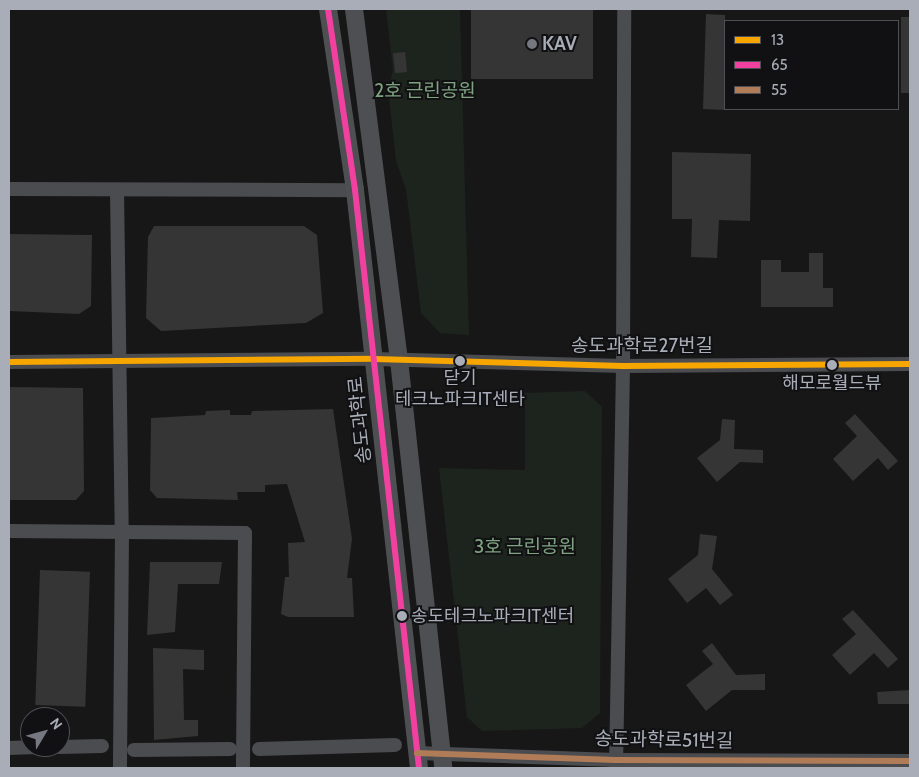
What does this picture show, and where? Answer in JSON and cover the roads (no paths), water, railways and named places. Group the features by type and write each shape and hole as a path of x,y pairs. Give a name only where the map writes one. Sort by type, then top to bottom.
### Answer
{"main road":[{"name":"송도과학로","path":"328,9 355,190 418,761"},
{"path":"354,9 399,360 442,761"}],"street":[{"path":"616,764 624,366 624,9"},
{"path":"9,189 355,190"},
{"path":"117,190 122,533 120,768"},
{"name":"송도과학로27번길","path":"9,362 374,359 624,366 910,364"},
{"path":"9,531 245,533 243,768"},
{"path":"259,749 396,745"},
{"path":"70,747 102,746"},
{"path":"134,750 230,749"},
{"name":"송도과학로51번길","path":"418,761 616,764 910,761"}],"place":[{"name":"KAV","path":"532,44"},
{"name":"닫기 테크노파크IT센타","path":"460,361"},
{"name":"해모로월드뷰","path":"832,365"},
{"name":"송도테크노파크IT센터","path":"402,616"}],"park label":[{"name":"2호 근린공원","path":"425,91"},
{"name":"3호 근린공원","path":"525,547"}]}
